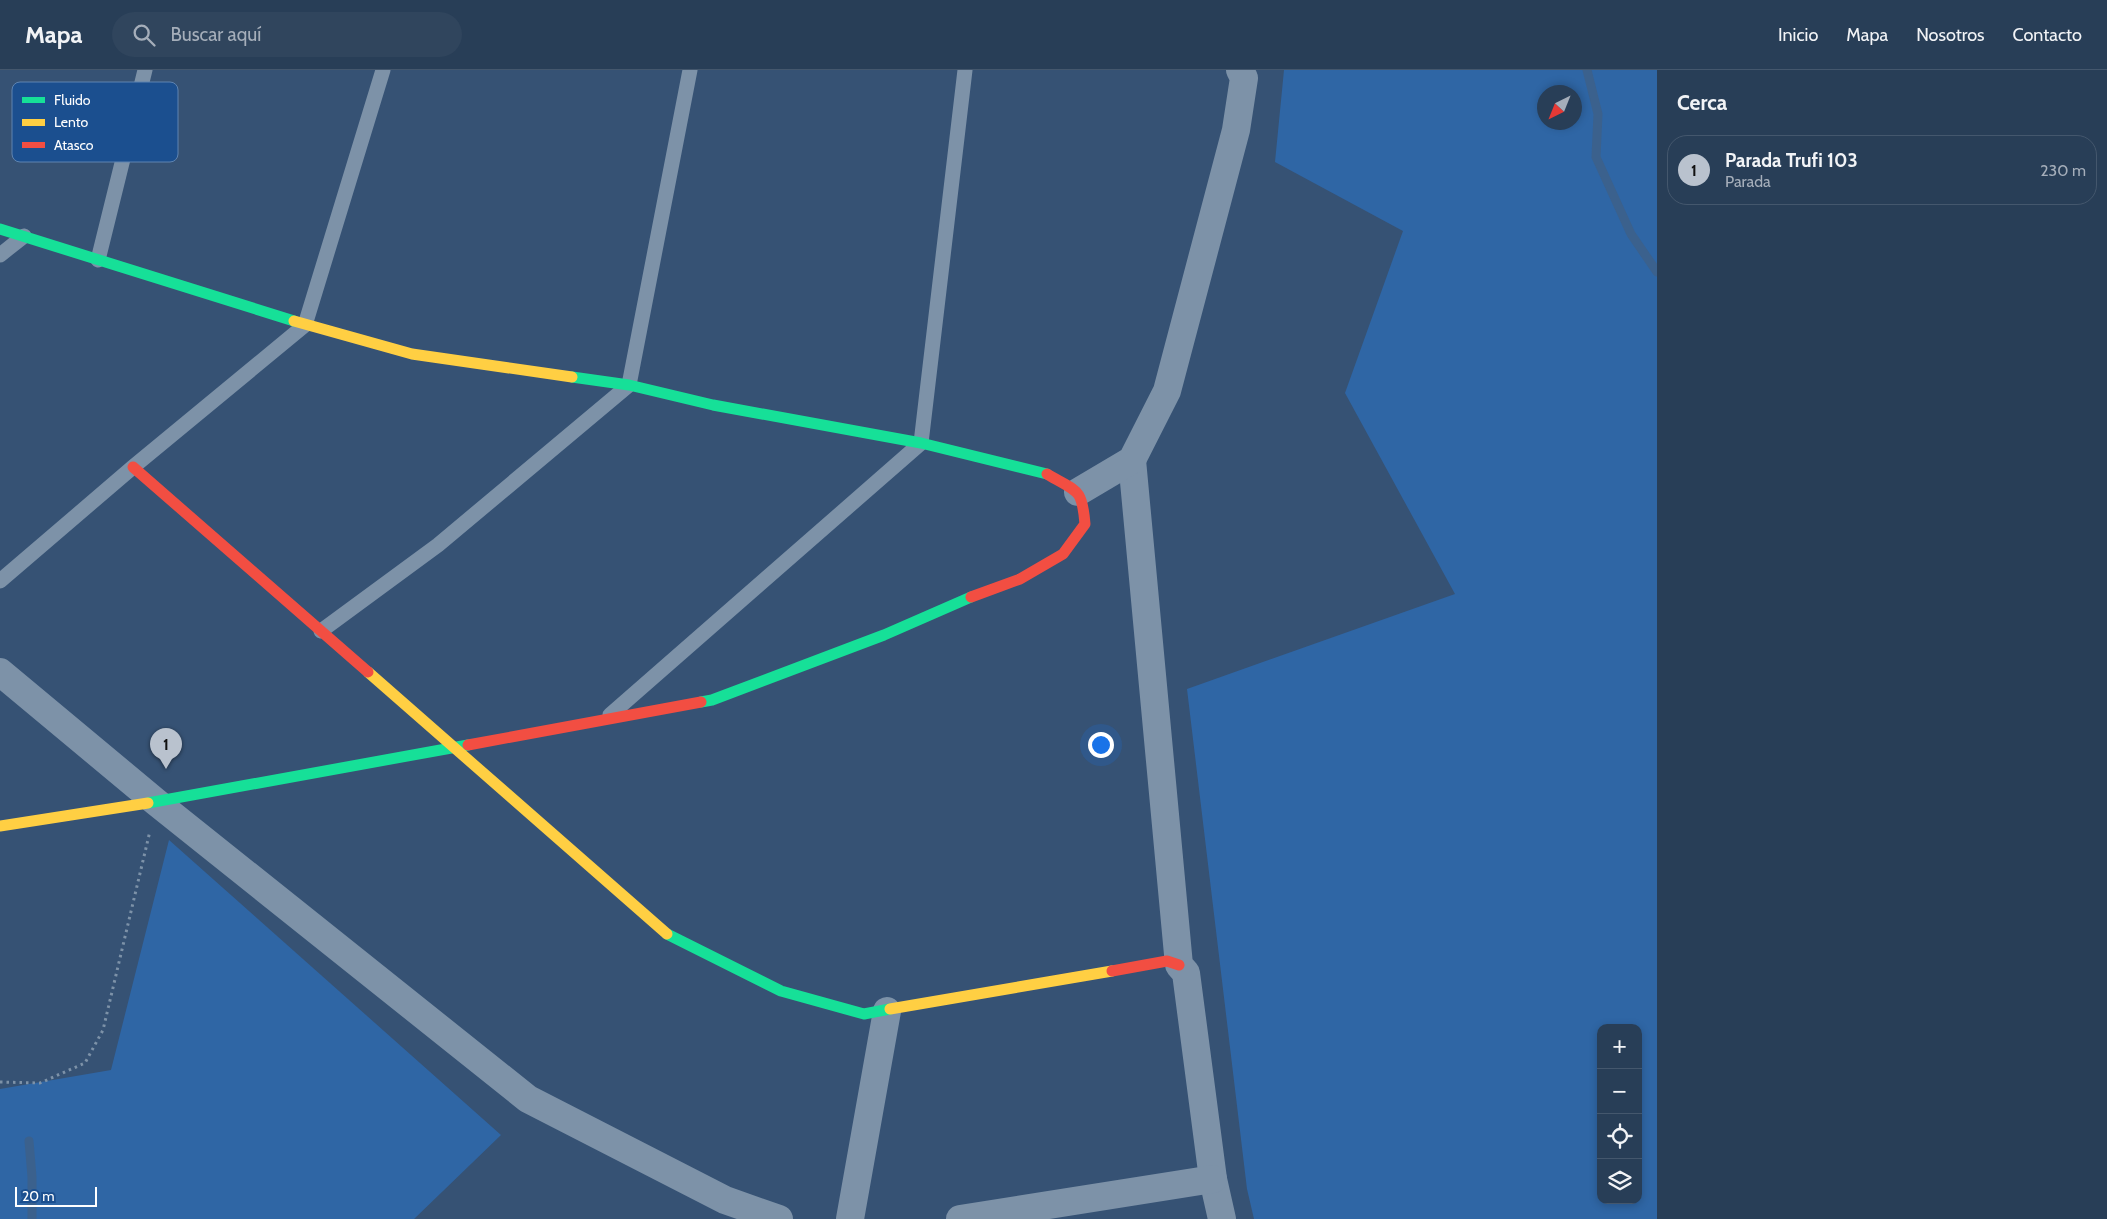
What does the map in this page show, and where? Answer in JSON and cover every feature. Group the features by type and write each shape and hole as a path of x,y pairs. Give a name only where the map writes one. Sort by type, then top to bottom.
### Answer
{"street":[{"path":"1179,965 1132,460 1167,391 1236,130 1244,78 1240,70"},
{"path":"0,229 304,325 412,354 629,385 713,404 920,443 1046,473 1078,492 1083,501 1085,524 1063,554 1020,579 976,595 884,635 712,700 156,802 0,826"},
{"path":"1078,492 1132,460"},
{"path":"133,467 670,936 781,991 864,1014 1167,961 1179,965 1186,973 1213,1179 1222,1219"},
{"path":"0,672 156,802 528,1099 725,1200 779,1219"},
{"path":"850,1219 887,1011"},
{"path":"960,1219 1213,1179"}],"lane":[{"path":"0,581 133,467 304,325 383,70"},
{"path":"322,631 438,545 629,385 690,70"},
{"path":"605,719 920,443 965,70"},
{"path":"98,260 122,162"},
{"path":"0,255 24,236"}],"path":[{"path":"0,1082 40,1083 85,1062 103,1030 156,802"}],"shaded area":[{"path":"1284,70 1657,70 1657,1219 1254,1219 1247,1189 1187,689 1455,594 1345,393 1403,231 1275,162"},
{"path":"169,840 501,1135 414,1219 0,1219 0,1089 111,1070"}],"waterway":[{"path":"1587,70 1598,114 1596,157 1631,234 1657,272"},
{"path":"29,1141 32,1177 32,1219"}],"traffic: fast":[{"path":"0,229 294,321"},
{"path":"572,377 629,385 713,405 921,443 1047,474"},
{"path":"701,702 712,700 884,635 971,597"},
{"path":"148,803 468,745"},
{"path":"667,934 781,991 864,1014 890,1009"}],"traffic: slow":[{"path":"294,321 412,354 572,377"},
{"path":"368,672 667,934"},
{"path":"0,826 148,803"},
{"path":"890,1009 1112,971"}],"traffic: jam":[{"path":"133,467 368,672"},
{"path":"971,597 1020,579 1063,554 1085,524 1080,497 1071,488 1047,474"},
{"path":"468,745 701,702"},
{"path":"1112,971 1167,961 1179,965"}],"place":[{"name":"Parada Trufi 103","path":"166,769"}]}
